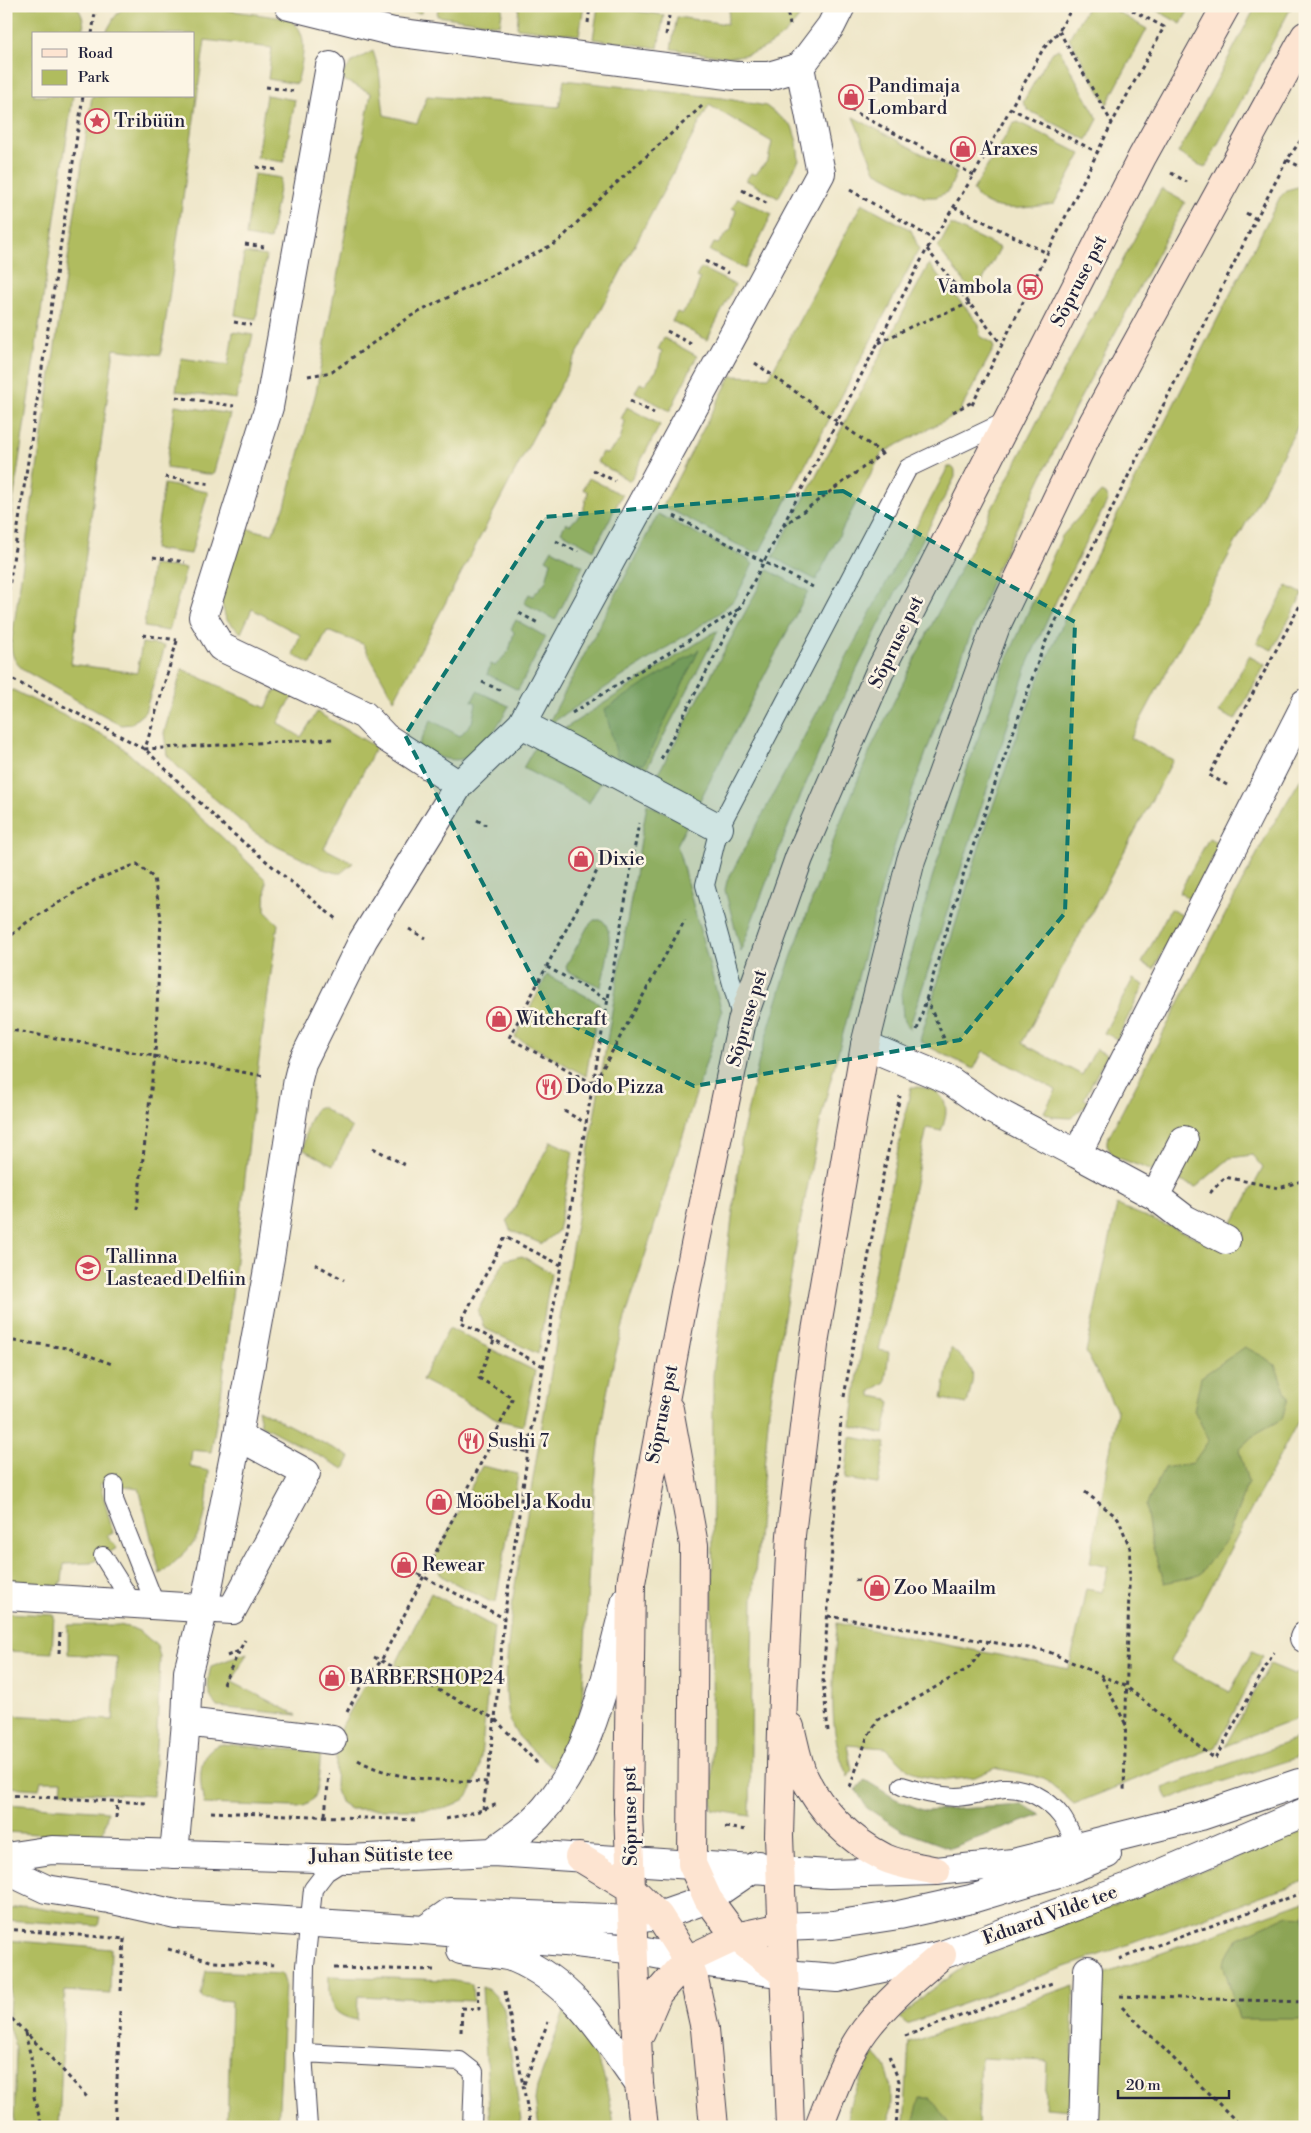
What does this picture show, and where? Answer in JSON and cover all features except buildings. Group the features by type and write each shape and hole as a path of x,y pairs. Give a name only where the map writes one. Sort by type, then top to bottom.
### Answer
{"main road":[{"name":"Sõpruse pst","path":"644,2127 639,2084 635,1950 646,1917 632,1889 628,1812 630,1583 666,1392 742,1021 799,858 880,671 1162,119 1226,6"},
{"path":"790,2127 782,1927 768,1869 779,1842 782,1696 790,1535 814,1347 864,1045 910,860 996,626 1093,423 1305,36"},
{"path":"666,1392 694,1545 692,1864 708,1899 736,1937 784,1974"},
{"path":"782,1696 803,1773 820,1804 858,1842 886,1858 936,1871"},
{"path":"578,1857 632,1889"},
{"path":"646,1917 687,1960 694,1979 705,2029 714,2127"},
{"path":"638,2040 658,1993 687,1960 736,1937 782,1927"},
{"path":"819,2127 848,2059 865,2030 899,1991 942,1955"}],"street":[{"path":"289,6 394,32 735,76 769,76 800,67 830,26 841,6"},
{"path":"330,66 268,412 203,616 221,647 364,715 385,737 459,785"},
{"path":"174,1854 186,1722 188,1672 204,1608 237,1440 270,1258 302,1063 363,940 459,785 531,729 644,501 821,172 800,67"},
{"path":"1077,1154 1304,707"},
{"path":"531,729 719,828"},
{"path":"864,1045 950,1080 991,1109 1155,1196 1185,1219 1226,1240"},
{"path":"1155,1196 1184,1140"},
{"path":"6,1596 232,1610 306,1473 249,1442 237,1440"},
{"path":"493,1852 537,1817 561,1787 581,1754 600,1700 630,1583"},
{"path":"186,1722 331,1742"},
{"path":"782,1927 833,1925 861,1921 899,1915 971,1899 1065,1871 1201,1816 1299,1783 1305,1784"},
{"name":"Eduard Vilde tee","path":"635,1950 687,1960 784,1974 837,1978 942,1955 1134,1885 1305,1812"},
{"path":"424,1930 450,1912 646,1917 708,1899 768,1869 829,1874 936,1871 1013,1863 1201,1816"},
{"name":"Juhan Sütiste tee","path":"6,1857 52,1850 348,1858 493,1852 768,1869"},
{"path":"6,1870 46,1889 109,1899 176,1914 424,1930 635,1950"},
{"path":"424,1930 446,1948 513,1958 565,1989 587,2012 639,2084"},
{"path":"1082,2127 1088,1970"}],"lane":[{"path":"742,1021 705,885 719,828 908,468 1007,421"},
{"path":"114,1485 114,1500 144,1604"},
{"path":"103,1556 144,1604"},
{"path":"902,1786 924,1794 956,1797 981,1794 1005,1788 1029,1791 1047,1802 1061,1816 1077,1847"},
{"path":"308,2127 303,2053 309,1922 313,1889 326,1872 348,1858"},
{"path":"303,2053 460,2062 474,2072 472,2127"}],"path":[{"path":"92,32 96,6"},
{"path":"437,1821 483,1810 495,1719 504,1618 528,1452 645,789 928,248 974,176 1042,49 1059,31 1073,6"},
{"path":"951,448 1097,152 1164,27 1124,6"},
{"path":"1059,31 1112,123"},
{"path":"800,67 835,101 974,176"},
{"path":"273,382 332,372 411,316 558,242 611,188 735,76"},
{"path":"6,607 83,98"},
{"path":"1010,108 1097,152"},
{"path":"844,1398 881,1185 908,1062 965,870 1044,645 1256,219 1288,160 1305,134"},
{"path":"1288,160 1305,169"},
{"path":"1166,171 1189,183"},
{"path":"821,172 933,239"},
{"path":"954,207 1047,253"},
{"path":"1246,213 1256,219"},
{"path":"928,248 1002,345"},
{"path":"878,344 910,327 970,303"},
{"path":"728,344 882,453 908,468"},
{"path":"176,396 268,412"},
{"path":"949,415 974,400"},
{"path":"782,527 889,449"},
{"path":"164,477 243,490"},
{"path":"644,501 838,599"},
{"path":"531,729 739,609"},
{"path":"145,749 178,640 203,616"},
{"path":"143,635 178,640"},
{"path":"6,676 145,749 224,826 363,940"},
{"path":"145,749 385,737"},
{"path":"474,818 486,825"},
{"path":"594,1084 509,1038 598,867 633,859"},
{"path":"6,940 26,923 95,880 137,864 154,878 161,918 155,1055 137,1209"},
{"path":"594,1084 705,885"},
{"path":"412,931 425,938"},
{"path":"547,967 608,1000"},
{"path":"507,1026 513,1030"},
{"path":"6,1029 259,1075 298,1079"},
{"path":"564,1111 586,1123"},
{"path":"373,1148 405,1165"},
{"path":"1185,1219 1226,1177 1279,1188 1305,1180"},
{"path":"543,1366 461,1322 504,1237 561,1265"},
{"path":"315,1264 344,1280"},
{"path":"6,1340 68,1348 112,1364"},
{"path":"325,1815 331,1742 362,1684 381,1661 513,1398 479,1378 494,1340"},
{"path":"828,1739 824,1680 842,1417"},
{"path":"490,1445 528,1452"},
{"path":"1085,1492 1118,1518 1130,1548 1124,1792"},
{"path":"418,1574 504,1618"},
{"path":"855,1580 861,1581"},
{"path":"828,1616 1047,1652 1127,1687 1215,1759 1278,1644 1304,1637"},
{"path":"848,1795 867,1738 878,1720 968,1668 988,1642"},
{"path":"374,1657 495,1719 538,1764"},
{"path":"1101,1676 1126,1725"},
{"path":"331,1742 362,1762 388,1774 426,1779 486,1782"},
{"path":"6,1795 156,1804"},
{"path":"209,1812 419,1820"},
{"path":"717,1826 748,1831"},
{"path":"6,1930 124,1939 121,1991"},
{"path":"160,1947 214,1962 277,1965"},
{"path":"1088,1970 1109,1995 1242,2127"},
{"path":"460,2062 462,2008 479,2009 478,1977"},
{"path":"504,1986 524,2084 530,2127"},
{"path":"1109,1995 1144,1998 1305,2002"},
{"path":"116,2127 120,2011"},
{"path":"6,2013 88,2098"},
{"path":"524,2084 549,2020"},
{"path":"25,2032 31,2057 34,2097 42,2127"},
{"path":"887,2051 899,2081 896,2127"}],"highlighted area":[{"path":"843,491 1075,622 1065,913 960,1040 694,1086 552,1015 405,735 545,517"}],"green space":[{"path":"13,6 76,6 82,16 84,27 83,32 32,32 32,98 73,98 6,549 6,32 9,32"},
{"path":"124,6 198,6 284,18 293,22 299,29 303,46 303,56 297,84 268,79 272,48 205,40 161,355 114,349 71,664 137,673 142,643 165,646 145,712 131,724 121,725 25,671 15,660 11,645 92,98 195,98 195,32 106,32"},
{"path":"370,6 422,6 421,13"},
{"path":"438,6 503,6 500,25 437,16"},
{"path":"519,6 584,6 579,35 517,28"},
{"path":"598,6 664,15 658,48 593,39"},
{"path":"730,6 806,6 794,24 778,40 758,51 737,56 722,56 671,49 677,17 727,24"},
{"path":"1088,6 1108,6 1147,29 1107,104 1069,38"},
{"path":"1149,6 1191,6 1181,24"},
{"path":"1256,6 1292,6 1205,168 1178,153"},
{"path":"1059,49 1098,119 1087,140 1028,110 1023,102 1051,53"},
{"path":"373,51 379,70 384,115 417,123 427,96 559,107 564,80 722,98 766,106 792,126 797,142 799,160 778,198 746,180 751,173 755,175 768,160 772,142 709,105 394,700 363,644 327,631 311,664 293,655 300,635 252,609 241,633 226,619 221,601 239,527 272,534 285,506 316,392 371,93 339,78 352,62"},
{"path":"266,95 295,100 284,162 257,158"},
{"path":"853,117 957,172 948,192 936,197 924,197 875,171"},
{"path":"1018,122 1081,154 1054,204 1021,208 998,207 988,204 979,198 973,190 1013,124"},
{"path":"254,174 281,178 270,240 246,236"},
{"path":"1304,185 1305,413 1131,738 1173,760 1022,1043 1082,1075 1096,1049 1107,1055 1084,1099 1090,1102 1071,1118 1053,1117 1044,1112 1056,1090 983,1051 974,1069 929,1047 920,1040 981,841 1021,724 1069,609 1280,197 1287,190"},
{"path":"1161,189 1185,202 1075,408 998,566 955,674 915,783 885,875 822,1113 799,1229 770,1398 753,1598 750,1816 712,1810 713,1375 742,1136 759,1060 786,972 839,825 874,742 931,626"},
{"path":"738,198 772,214 745,269 710,251 714,243 718,244 731,229 736,210 732,208"},
{"path":"862,203 911,230 919,249 760,551 752,552 663,506 731,376 769,377"},
{"path":"951,224 1000,248 975,295 938,248"},
{"path":"244,253 266,256 256,319 235,315"},
{"path":"929,264 979,324 980,336 992,343 994,348 959,413 882,453 816,580 773,557"},
{"path":"701,268 735,285 707,340 672,321 677,312 681,314 693,300 700,279 696,277"},
{"path":"233,332 253,335 236,399 176,391 181,358 228,365"},
{"path":"664,338 697,356 670,411 635,392 640,383 644,385 657,370 662,351 658,349"},
{"path":"175,405 230,414 213,475 166,468"},
{"path":"627,407 660,425 630,481 597,462 602,452 607,454 620,440 625,421 621,419"},
{"path":"948,467 952,467 955,470 955,477 856,672 820,750 771,870 741,951 725,890 727,881"},
{"path":"589,478 622,495 594,550 561,532 566,523 570,525 583,511 588,492 583,489"},
{"path":"164,484 208,492 191,554 154,549"},
{"path":"1101,492 1105,494 1108,500 1058,597 1029,660 909,1029 903,1017 901,993 932,878 966,772 1004,666 1062,536"},
{"path":"658,514 746,558 753,564 735,599 718,614 547,726"},
{"path":"552,549 583,566 555,620 524,603 529,594 533,596 546,581 551,562 546,559"},
{"path":"152,565 186,568 169,631 144,627"},
{"path":"768,570 808,591 697,806 653,783"},
{"path":"1287,586 1303,594 1272,650 1257,643"},
{"path":"516,620 546,637 518,690 487,674 491,664 495,666 509,651 514,632 511,629"},
{"path":"718,631 645,772 640,776 561,734 564,729"},
{"path":"699,650 644,764 619,764 605,709"},
{"path":"1249,656 1265,665 1235,720 1219,712"},
{"path":"182,669 266,708 274,692 284,689 293,695 278,723 301,737 317,712 376,747 324,848 353,863 341,873 323,869 276,846 252,831 178,767 167,755 164,733"},
{"name":"Tallinna Lasteaed Delfiin","path":"13,690 115,741 222,837 266,880 265,911 278,924 255,1087 221,1396 211,1452 192,1450 190,1467 209,1471 206,1505 200,1530 186,1551 160,1574 139,1488 100,1483 113,1533 107,1536 117,1548 91,1563 64,1564 62,1581 53,1592 6,1589 6,692"},
{"path":"477,691 509,706 483,746 474,754 463,759 450,760 417,748 431,720 460,736 472,722 476,703 472,701"},
{"path":"536,745 603,778 589,803 523,768"},
{"path":"1305,772 1305,1408 1171,1661 1230,1692 1252,1651 1263,1656 1216,1747 1074,1804 1044,1778 995,1768 975,1777 947,1780 921,1776 909,1770 886,1748 847,1745 852,1770 848,1777 836,1740 834,1721 833,1681 837,1623 1069,1669 1086,1589 1102,1592 1108,1567 1090,1563 1117,1411 1086,1352 1117,1205 1217,1246 1240,1211 1263,1168 1252,1155 1230,1158 1196,1187 1113,1156 1107,1146 1107,1140 1268,833"},
{"path":"647,804 688,823 677,845 722,1012 625,1319 610,1377 604,1407 593,1503 582,1703 572,1734 552,1768 520,1738 510,1721 506,1687 508,1647 513,1597"},
{"path":"1209,838 1220,844 1191,899 1179,893"},
{"path":"1170,909 1182,915 1154,969 1142,963"},
{"path":"594,920 602,920 609,933 608,951 601,987 567,971 566,966 588,926"},
{"path":"547,975 599,1003 586,1076 515,1037"},
{"path":"1133,979 1144,985 1117,1039 1104,1033"},
{"path":"911,1087 922,1087 938,1093 945,1105 946,1112 941,1131 927,1128 879,1350 889,1352 885,1382 871,1391 871,1396 888,1399 890,1403 884,1434 851,1426 877,1256"},
{"path":"318,1107 322,1107 352,1128 333,1165 304,1150 307,1127"},
{"path":"551,1141 573,1152 558,1231 542,1244 510,1230 507,1222"},
{"path":"522,1256 551,1273 538,1354 484,1328 478,1310 505,1260"},
{"path":"449,1328 535,1371 523,1426 499,1420 422,1380"},
{"path":"1245,1347 1275,1365 1288,1399 1282,1419 1257,1433 1239,1450 1248,1482 1227,1539 1199,1575 1165,1583 1151,1542 1146,1506 1164,1468 1193,1463 1209,1440 1194,1410 1201,1377"},
{"path":"951,1348 966,1362 972,1372 973,1378 967,1404 942,1399"},
{"path":"258,1409 350,1457 344,1469 261,1425"},
{"path":"850,1437 886,1443 878,1484 845,1479"},
{"path":"482,1466 518,1474 496,1602 491,1602 441,1576 434,1559"},
{"path":"431,1593 494,1627 480,1767 472,1789 458,1803 442,1809 350,1809 340,1802 335,1787 337,1735 365,1684 393,1670"},
{"path":"6,1613 54,1615 52,1653 6,1651"},
{"path":"68,1625 119,1625 132,1628 141,1632 157,1646 160,1657 153,1796 61,1791 62,1781 41,1781 39,1789 6,1787 6,1715 113,1720 117,1657 68,1654"},
{"path":"247,1653 232,1682 297,1715 217,1707 208,1687 211,1666"},
{"path":"1270,1664 1294,1674 1305,1669 1305,1716 1225,1746"},
{"path":"1305,1736 1305,1755 1168,1799 1163,1788"},
{"path":"223,1744 321,1752 318,1782 311,1802 298,1807 204,1804 201,1776 204,1759 214,1747"},
{"path":"865,1780 896,1799 925,1811 1023,1805 1041,1815 950,1848 903,1831 867,1808 856,1790"},
{"path":"6,1804 108,1811 102,1838 6,1832"},
{"path":"1305,1831 1305,1881 907,2024 900,2018 928,1992 979,1957"},
{"path":"1305,1901 1305,2127 1093,2127 1096,1977"},
{"path":"24,1905 100,1917 98,1926 6,1920 6,1911"},
{"path":"1288,1915 1305,1916 1305,2019 1239,2019 1223,1963 1238,1938"},
{"path":"6,1940 111,1949 110,1994 65,1991 59,2127 14,2127 16,2049 8,2025 12,1972 6,1969"},
{"path":"206,1971 282,1974 285,1983 278,2127 227,2127 231,2001 203,1999 201,1994"},
{"path":"329,1976 448,1980 472,1984 473,2001 358,1996 357,2020 341,2015 332,2005 329,1993"},
{"path":"1074,1985 1071,2110 1045,2108 1047,2061 981,2058 978,2127 904,2127 909,2043"},
{"path":"482,1987 493,1993 504,2009 522,2127 490,2127"},
{"path":"564,2012 586,2039 599,2065 608,2092 613,2127 539,2127 535,2100 537,2087"},
{"path":"874,2054 886,2069 891,2087 890,2127 845,2127 852,2097"},
{"path":"920,2098 931,2098 951,2127 912,2127"}],"place":[{"name":"Pandimaja Lombard","path":"851,97"},
{"name":"Tribüün","path":"97,121"},
{"name":"Araxes","path":"963,149"},
{"name":"Vambola","path":"1030,287"},
{"name":"Dixie","path":"581,859"},
{"name":"Witchcraft","path":"499,1019"},
{"name":"Dodo Pizza","path":"549,1087"},
{"name":"Tallinna Lasteaed Delfiin","path":"88,1268"},
{"name":"Sushi 7","path":"471,1441"},
{"name":"Mööbel Ja Kodu","path":"439,1502"},
{"name":"Rewear","path":"404,1565"},
{"name":"Zoo Maailm","path":"877,1588"},
{"name":"BARBERSHOP24","path":"332,1678"}]}
